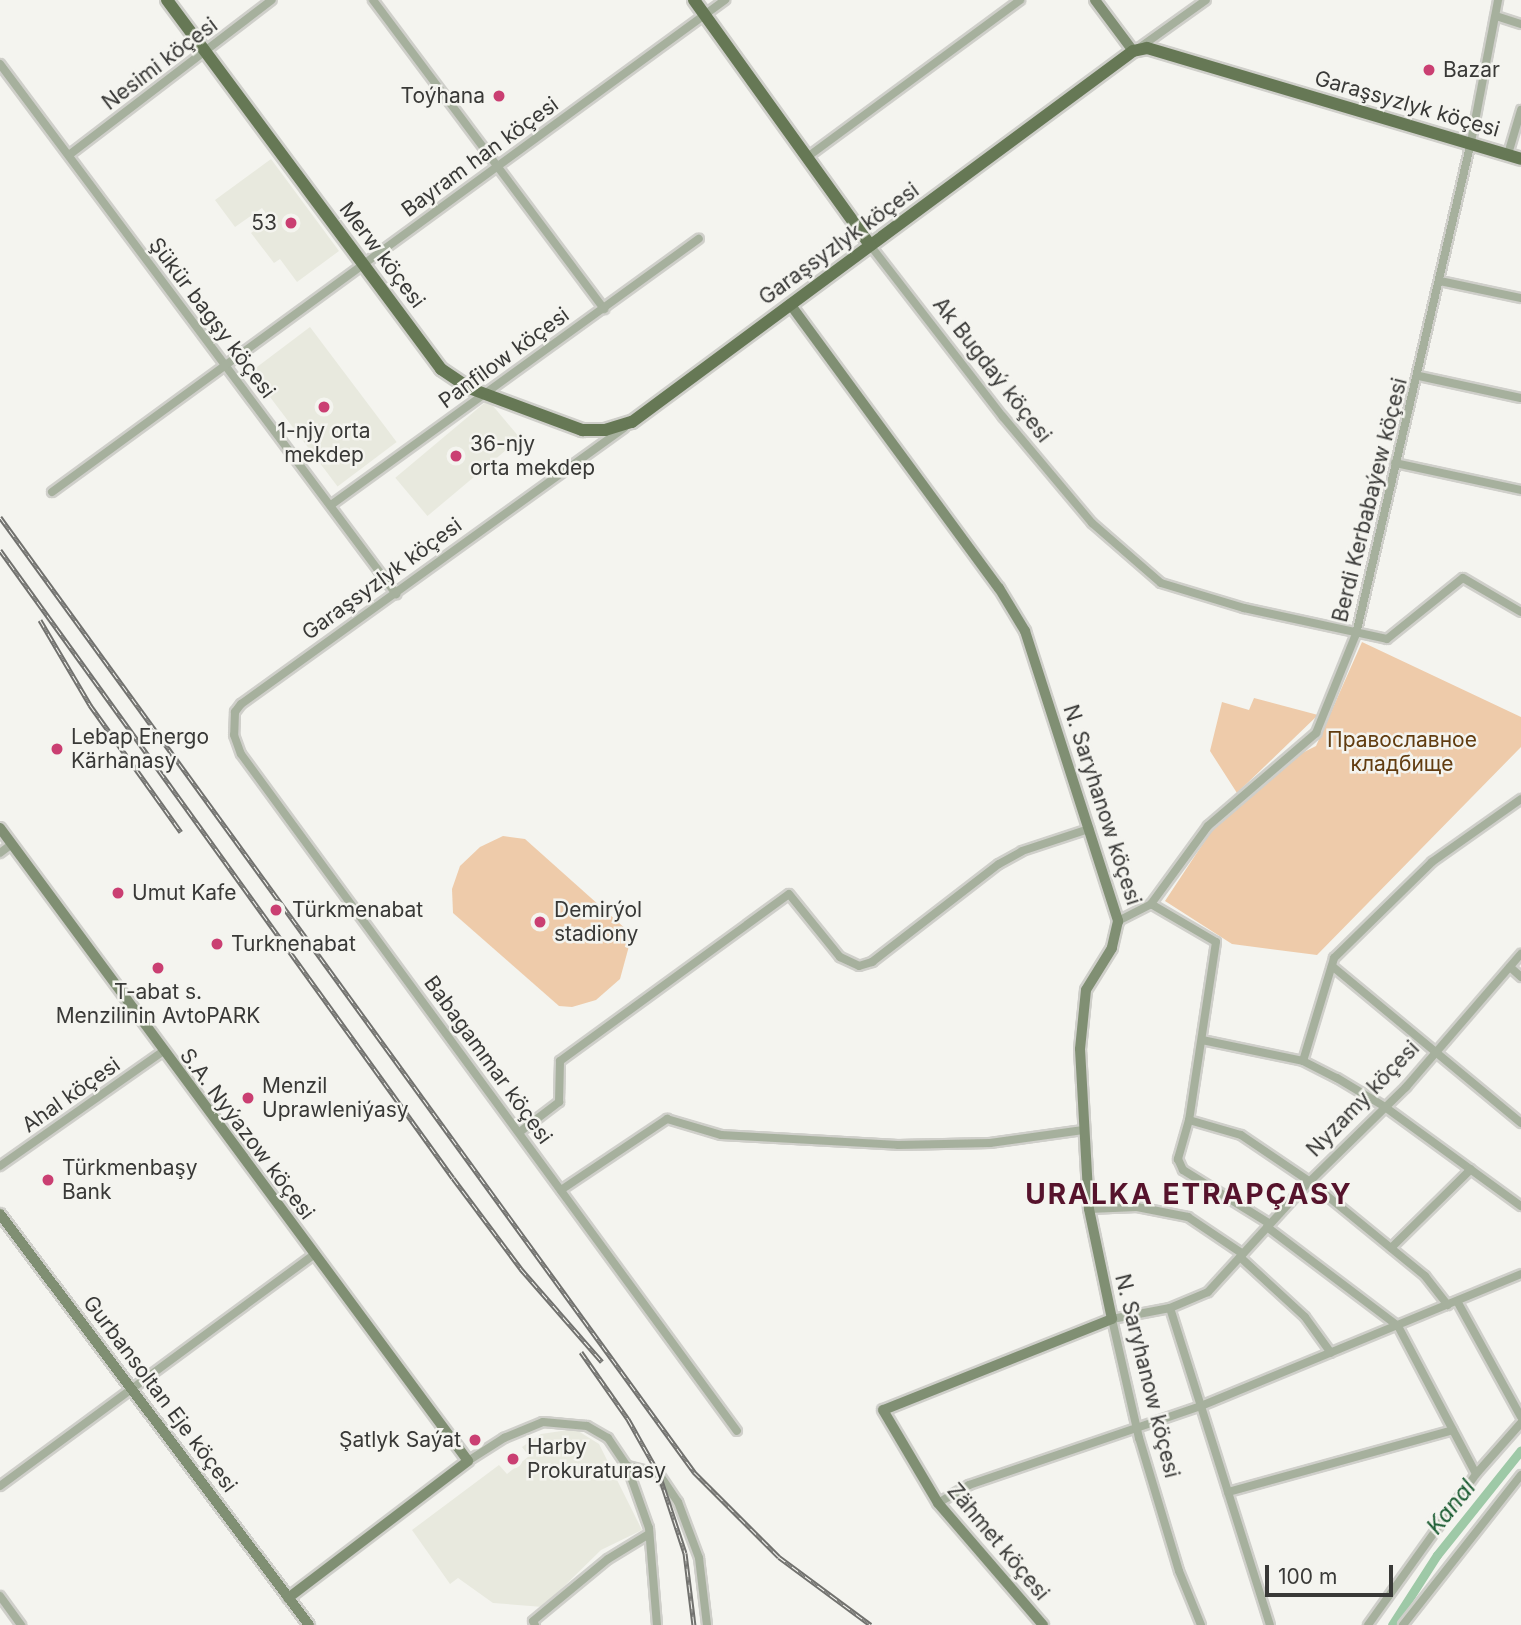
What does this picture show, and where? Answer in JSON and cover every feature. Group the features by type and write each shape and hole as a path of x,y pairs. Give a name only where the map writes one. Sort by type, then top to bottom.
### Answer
{"main road":[{"name":"Merw köçesi","path":"167,0 442,369 456,381 582,430 605,430 632,422"},
{"name":"Ak Bugdaý köçesi","path":"694,0 805,159 870,245"},
{"path":"1095,0 1133,51"},
{"name":"Garaşsyzlyk köçesi","path":"632,422 1133,51 1147,48 1515,157"},
{"name":"N. Saryhanow köçesi","path":"790,304 999,588 1025,631 1089,829 1118,921 1112,947 1086,990 1080,1049 1090,1209 1112,1319"},
{"name":"S.A. Nyýazow köçesi","path":"0,828 162,1052 468,1461"},
{"name":"Gurbansoltan Eje köçesi","path":"0,1214 309,1625"},
{"name":"Nyzamy köçesi","path":"883,1410 1112,1319"},
{"name":"Zähmet köçesi","path":"883,1410 938,1503 1043,1625"},
{"path":"288,1598 468,1461"}],"street":[{"name":"Nesimi köçesi","path":"69,155 272,0"},
{"path":"373,0 604,309"},
{"name":"Bayram han köçesi","path":"52,492 725,0"},
{"path":"805,159 1020,0"},
{"path":"1133,51 1206,0"},
{"name":"Berdi Kerbabaýew köçesi","path":"1118,921 1151,904 1208,826 1316,733 1356,634 1395,463 1419,376 1471,142 1497,0"},
{"path":"1496,16 1521,24"},
{"name":"Şükür bagşy köçesi","path":"0,64 396,594"},
{"path":"1515,157 1521,110"},
{"name":"Panfilow köçesi","path":"331,505 699,239"},
{"name":"Ak Bugdaý köçesi","path":"870,245 1003,417 1092,523 1161,583 1356,634 1387,639 1463,578 1521,612"},
{"path":"1440,281 1521,298"},
{"path":"1419,376 1521,398"},
{"name":"Garaşsyzlyk köçesi","path":"241,704 632,422"},
{"path":"1395,463 1521,490"},
{"name":"Babagammar köçesi","path":"241,704 233,725 241,754 520,1131 737,1431"},
{"path":"1303,1060 1334,958 1432,863 1521,799"},
{"path":"520,1131 559,1102 560,1061 789,894 840,957 859,966 872,962 999,864 1022,851 1089,829"},
{"path":"0,853 12,844"},
{"path":"1151,904 1216,942 1189,1120 1178,1159 1183,1170 1269,1225 1398,1326 1476,1474"},
{"name":"Nyzamy köçesi","path":"1112,1319 1170,1308 1208,1292 1309,1181 1385,1107 1436,1052 1521,954"},
{"path":"1332,966 1521,1123"},
{"path":"1510,967 1521,977"},
{"path":"1202,1040 1303,1060 1385,1107 1521,1206"},
{"name":"Ahal köçesi","path":"0,1166 162,1052"},
{"path":"561,1191 667,1119 721,1135 898,1144 990,1143 1083,1130"},
{"path":"1189,1120 1241,1135 1309,1181 1425,1276 1452,1303 1521,1417"},
{"path":"1391,1248 1471,1169"},
{"path":"1090,1209 1137,1207 1188,1217 1242,1255 1304,1317 1331,1353"},
{"path":"0,1486 313,1255"},
{"path":"938,1503 969,1485 1201,1406 1521,1274"},
{"path":"1170,1308 1270,1625"},
{"name":"N. Saryhanow köçesi","path":"1112,1319 1138,1428 1179,1572 1201,1625"},
{"path":"468,1461 504,1438 543,1422 587,1426 608,1438 627,1466 649,1534 657,1625"},
{"path":"1368,1625 1476,1474 1521,1423"},
{"path":"1228,1492 1453,1430"},
{"path":"627,1466 659,1474 678,1502 699,1558 707,1625"},
{"path":"1403,1625 1521,1475"},
{"path":"536,1625 533,1621 608,1559 649,1534"},
{"path":"0,1596 21,1625"}],"shaded area":[{"name":"53","path":"271,159 339,251 297,282 280,259 274,263 251,233 270,219 262,208 235,227 215,200"},
{"name":"1-njy orta mekdep","path":"310,327 397,442 338,487 251,372"},
{"name":"36-njy orta mekdep","path":"488,400 520,438 427,516 395,478"},
{"path":"575,1429 599,1444 642,1530 601,1550 543,1607 493,1603 458,1578 450,1584 412,1530 499,1465 507,1474 529,1456 522,1447 541,1434"}],"green space":[{"name":"Православное кладбище","path":"1362,642 1521,717 1521,747 1317,955 1232,944 1165,901 1214,827 1292,758 1316,746"},
{"path":"1254,698 1318,715 1237,793 1210,751 1222,702 1249,710"},
{"name":"Demirýol stadiony","path":"503,836 525,839 628,931 629,946 620,979 596,1000 572,1007 559,1006 453,913 452,889 460,866 480,847"}],"waterway":[{"name":"Kanal","path":"1392,1625 1437,1555 1521,1450"}],"railway":[{"path":"0,517 694,1472 779,1557 871,1625"},
{"path":"0,550 453,1178 521,1269 602,1362"},
{"path":"40,620 90,705 181,832"},
{"path":"581,1352 628,1419 659,1474 685,1553 694,1625"}],"place":[{"name":"Bazar","path":"1429,70"},
{"name":"Toýhana","path":"499,96"},
{"name":"53","path":"291,223"},
{"name":"1-njy orta mekdep","path":"324,407"},
{"name":"36-njy orta mekdep","path":"456,456"},
{"name":"Lebap Energo Kärhanasy","path":"57,749"},
{"name":"Umut Kafe","path":"118,893"},
{"name":"Türkmenabat","path":"276,910"},
{"name":"Demirýol stadiony","path":"540,922"},
{"name":"Turknenabat","path":"217,944"},
{"name":"T-abat s. Menzilinin AvtoPARK","path":"158,968"},
{"name":"Menzil Uprawleniýasy","path":"248,1098"},
{"name":"Türkmenbaşy Bank","path":"48,1180"},
{"name":"Şatlyk Saýat","path":"475,1440"},
{"name":"Harby Prokuraturasy","path":"513,1459"}],"district":[{"name":"URALKA ETRAPÇASY","path":"1189,1194"}]}
